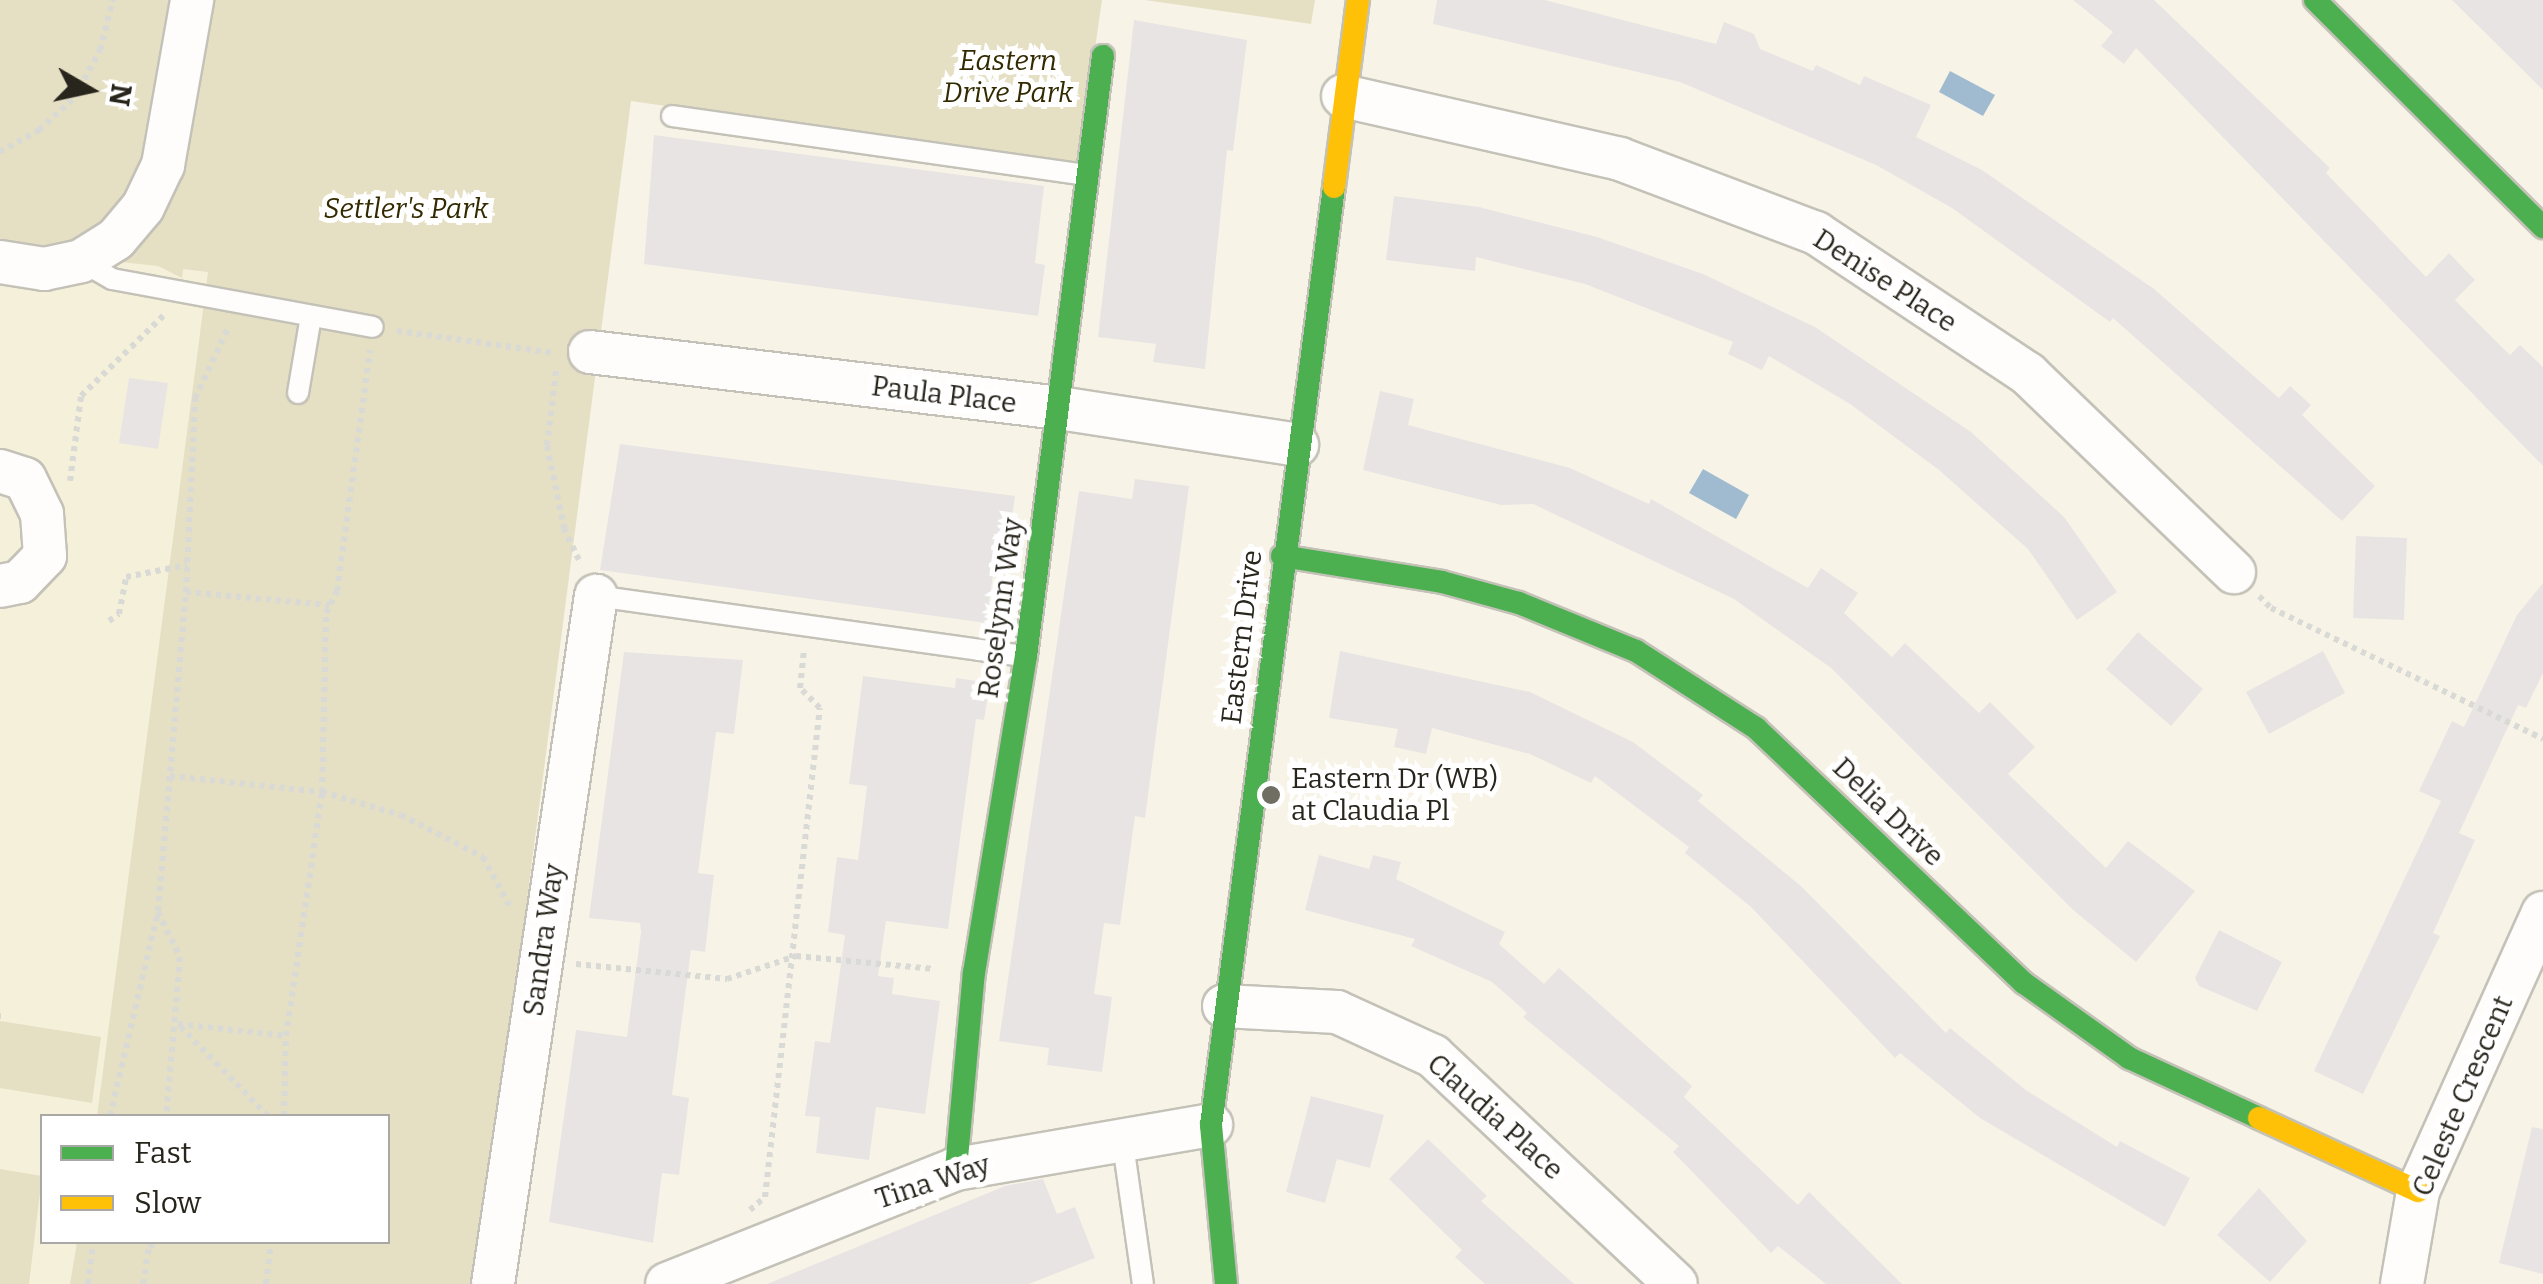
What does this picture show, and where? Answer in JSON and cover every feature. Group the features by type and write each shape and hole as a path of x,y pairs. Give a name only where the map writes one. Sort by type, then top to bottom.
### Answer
{"street":[{"path":"0,262 44,269 80,261 116,239 143,207 163,165 192,0"},
{"name":"Eastern Drive","path":"1226,1284 1211,1125 1282,556 1358,0"},
{"path":"2315,0 2543,228"},
{"name":"Roselynn Way","path":"956,1168 974,973 1026,656 1104,56"},
{"name":"Denise Place","path":"1343,96 1620,159 1816,233 2028,374 2234,572"},
{"name":"Paula Place","path":"590,352 1059,408 1297,445"},
{"path":"0,471 25,479 42,514 45,556 20,582 0,586"},
{"name":"Delia Drive","path":"1282,556 1442,582 1519,603 1636,651 1756,728 2024,982 2129,1058 2418,1191"},
{"name":"Sandra Way","path":"494,1284 596,596"},
{"name":"Celeste Crescent","path":"2402,1284 2418,1191 2543,913"},
{"name":"Claudia Place","path":"1224,1006 1337,1012 1433,1056 1676,1284"},
{"name":"Tina Way","path":"667,1284 751,1247 956,1168 1211,1125"}],"lane":[{"path":"672,116 1086,176"},
{"path":"80,261 112,279 373,327"},
{"path":"267,308 271,286"},
{"path":"298,393 311,316"},
{"path":"596,596 1026,656"},
{"path":"1122,1137 1144,1284"}],"path":[{"path":"0,152 75,97 100,50 113,0"},
{"path":"73,456 81,396 187,294"},
{"path":"110,1114 158,911 188,565 196,398 242,303"},
{"path":"284,1114 286,1036 322,792 330,605 337,591 373,327 558,354 546,446 564,528 596,596"},
{"path":"109,621 120,614 126,576 188,565"},
{"path":"2234,572 2271,608 2543,739"},
{"path":"186,592 330,605"},
{"path":"751,1247 750,1205 765,1198 796,956 794,920 820,708 800,688 806,623"},
{"path":"170,776 322,792 400,815 482,857 512,909"},
{"path":"158,911 180,956 178,1024 166,1114"},
{"path":"541,961 727,978 796,956 974,973"},
{"path":"178,1024 286,1036"},
{"path":"178,1024 266,1114"},
{"path":"88,1284 93,1244"},
{"path":"143,1284 152,1244"},
{"path":"266,1284 271,1244"}],"shaded area":[{"path":"0,249 208,271 97,1114 40,1114 40,1244 77,1244 70,1284 0,1284"}],"green space":[{"name":"Settler's Park","path":"0,0 1102,0 1078,166 631,101 477,1284 70,1284 77,1244 390,1244 390,1114 97,1114 208,272 183,269 182,278 158,266 0,249"},
{"path":"1145,0 1315,0 1311,24"},
{"path":"0,1021 101,1037 92,1103 0,1088"},
{"path":"0,1169 40,1176 29,1284 0,1284"}],"water":[{"path":"1950,71 1995,95 1983,116 1939,92"},
{"path":"1703,469 1749,495 1736,519 1689,493"}],"building":[{"path":"1437,0 1545,0 1716,44 1724,22 1754,34 1760,49 1813,71 1816,65 1860,85 1864,76 1931,105 1916,137 1982,170 2154,289 2279,398 2290,386 2311,405 2302,415 2375,486 2342,521 2113,318 2110,322 1952,208 1876,165 1680,82 1433,24"},
{"path":"2073,0 2154,0 2330,168 2326,173 2426,277 2449,253 2475,280 2455,300 2510,355 2520,345 2543,367 2543,466 2136,48 2124,64 2101,46 2113,32"},
{"path":"2452,0 2543,0 2543,90"},
{"path":"1134,20 1247,40 1233,151 1227,150 1205,369 1153,362 1156,344 1098,337"},
{"path":"654,135 1044,186 1035,263 1045,265 1038,316 644,264"},
{"path":"1394,196 1479,207 1597,237 1703,274 1815,327 1971,432 2064,517 2117,592 2077,620 2028,549 1939,470 1850,404 1769,356 1762,370 1728,354 1733,342 1585,284 1476,257 1475,271 1386,260"},
{"path":"129,378 168,383 158,449 119,443"},
{"path":"1380,391 1414,399 1408,425 1570,468 1649,504 1651,499 1808,588 1821,568 1858,593 1844,613 1892,657 1905,643 1979,713 1990,702 2035,747 2008,774 2106,868 2128,841 2195,891 2136,962 2072,909 1831,668 1734,599 1533,504 1501,505 1363,470"},
{"path":"620,444 1015,496 1008,548 997,546 986,623 600,570"},
{"path":"1135,479 1189,486 1145,818 1135,816 1120,925 1104,923 1094,994 1112,997 1102,1072 1047,1065 1049,1048 999,1041 1079,491 1132,499"},
{"path":"2356,536 2407,538 2404,620 2353,618"},
{"path":"2543,583 2543,673 2526,708 2518,705 2459,833 2475,840 2433,933 2440,936 2363,1094 2314,1071 2441,801 2419,791 2452,721 2464,727 2517,615"},
{"path":"2138,632 2203,689 2171,726 2106,669"},
{"path":"1340,651 1530,692 1633,742 1703,795 1698,801 1802,887 1946,1033 1950,1028 2027,1091 2117,1147 2120,1141 2190,1178 2165,1227 1980,1118 1900,1053 1895,1058 1751,907 1685,853 1689,847 1595,776 1591,783 1530,754 1432,728 1426,754 1394,747 1398,729 1329,718"},
{"path":"2323,651 2345,693 2269,734 2246,692"},
{"path":"624,652 743,660 734,734 716,732 698,873 714,875 705,952 691,950 672,1095 689,1098 679,1175 662,1173 653,1243 549,1222 576,1030 627,1037 641,932 640,923 589,918"},
{"path":"863,676 955,688 956,678 990,683 984,720 976,719 948,929 886,921 878,976 894,978 892,994 940,1001 925,1114 876,1107 869,1160 816,1153 820,1117 805,1116 815,1041 830,1043 845,935 828,932 837,857 858,860 867,786 849,784"},
{"path":"1319,855 1369,869 1373,855 1401,862 1396,879 1505,932 1499,944 1544,984 1559,968 1692,1086 1684,1097 1798,1205 1809,1192 1902,1284 1826,1284 1778,1246 1771,1253 1673,1152 1679,1146 1523,1017 1527,1013 1492,982 1411,946 1415,939 1305,910"},
{"path":"2219,930 2282,962 2257,1011 2199,986 2195,978"},
{"path":"1311,1096 1384,1115 1370,1168 1337,1159 1325,1203 1286,1192"},
{"path":"2532,1127 2543,1129 2543,1274 2499,1263"},
{"path":"1428,1139 1487,1196 1481,1201 1574,1284 1485,1284 1455,1257 1462,1250 1389,1179"},
{"path":"1043,1179 1057,1214 1075,1207 1095,1258 1029,1284 767,1284 1005,1186"},
{"path":"2259,1188 2307,1241 2270,1282 2217,1235"}],"traffic: fast":[{"path":"2315,0 2543,227"},
{"path":"956,1169 974,973 1026,656 1103,56"},
{"path":"1226,1284 1211,1125 1334,187"},
{"path":"1282,556 1442,582 1519,603 1636,651 1756,728 2024,983 2129,1058 2259,1118"}],"traffic: slow":[{"path":"1334,187 1358,0"},
{"path":"2259,1118 2418,1191"}],"place":[{"name":"Eastern Dr (WB) at Claudia Pl","path":"1271,795"}],"park label":[{"name":"Eastern Drive Park","path":"1008,77"}]}
